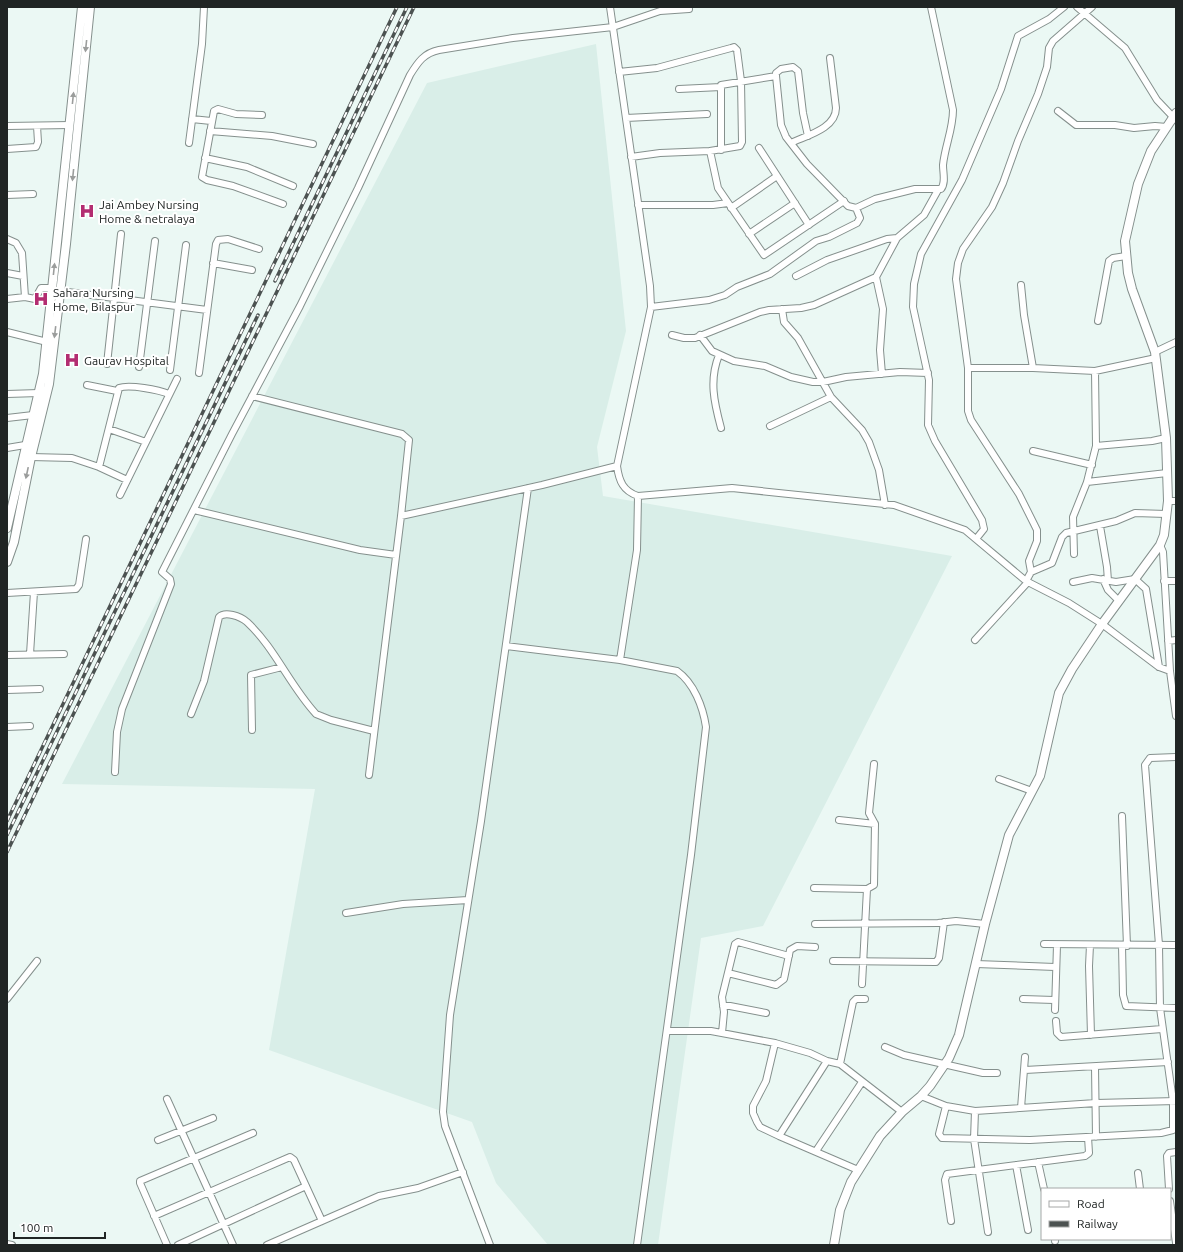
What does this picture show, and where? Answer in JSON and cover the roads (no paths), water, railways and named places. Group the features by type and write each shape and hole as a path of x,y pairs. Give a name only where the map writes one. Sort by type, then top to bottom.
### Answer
{"street":[{"path":"7,562 14,542 31,457 49,384 70,124 82,7"},
{"path":"56,289 90,7"},
{"path":"189,143 202,44 204,7"},
{"path":"610,7 650,286 651,308 617,466 620,482 626,490 638,496 732,488 894,505 960,528 1026,580 1069,603 1102,624 1159,667 1170,671"},
{"path":"672,335 690,338 760,312 801,308 814,305 876,277 897,238 929,210 938,190 941,189 944,184 943,165 953,121 953,110 932,7"},
{"path":"977,540 984,528 982,520 928,425 929,380 913,307 914,284 920,254 962,180 1001,89 1018,36 1049,19 1064,7"},
{"path":"834,1245 840,1210 851,1182 858,1170 880,1136 902,1112 921,1096 945,1065 959,1035 985,924 1009,835 1040,776 1059,693 1072,669 1102,624 1160,545 1164,535 1166,514 1172,501 1167,473 1166,438 1156,355 1132,289 1124,241 1138,184 1151,152 1175,116 1157,100 1125,48 1077,7"},
{"path":"1031,572 1029,561 1037,542 1037,530 1019,494 971,420 968,411 968,368 956,279 958,263 963,249 992,207 1003,184 1018,141 1038,94 1047,67 1049,48 1053,41 1083,13 1092,7"},
{"path":"115,772 117,738 122,708 171,584 170,579 162,572 340,226 410,75 424,56 439,50 612,25 660,11 689,9"},
{"path":"619,72 657,68 734,47 737,50 741,81 742,145 721,150 660,153 632,158"},
{"path":"791,143 808,136 826,124 836,112 830,58"},
{"path":"808,136 803,112 798,71 793,67 778,70 776,76 781,125 791,143 807,164 852,208 856,208 876,199 905,190 926,188 938,190"},
{"path":"679,88 721,87 723,84 776,76"},
{"path":"721,87 721,150"},
{"path":"262,115 236,114 216,109 212,121 202,174 204,179 248,191 283,204"},
{"path":"1058,111 1076,125 1115,125 1134,128 1155,126 1167,127"},
{"path":"626,118 707,114"},
{"path":"192,119 212,121"},
{"path":"7,126 70,124"},
{"path":"7,149 36,147 38,142 37,126"},
{"path":"210,131 272,136 313,144"},
{"path":"759,148 809,225"},
{"path":"710,151 716,184 763,254 766,255 844,201"},
{"path":"205,158 247,167 293,186"},
{"path":"638,205 730,205 777,176"},
{"path":"7,195 33,194"},
{"path":"749,234 795,203"},
{"path":"651,308 718,297 737,287 770,274 816,241 829,237 860,221 856,208"},
{"path":"107,364 122,234"},
{"path":"796,276 827,260 882,240 897,238"},
{"path":"7,239 16,243 22,253 25,297"},
{"path":"199,373 216,244 220,239 228,239 259,249"},
{"path":"139,367 155,241"},
{"path":"170,370 186,245"},
{"path":"1098,321 1109,261 1113,258 1126,256"},
{"path":"213,263 252,270"},
{"path":"7,273 23,276"},
{"path":"876,277 883,309 880,350 882,374"},
{"path":"1021,284 1024,315 1033,368"},
{"path":"7,299 25,297 35,299 41,288 207,310"},
{"path":"7,528 10,497 39,394 55,299"},
{"path":"782,309 784,322 798,338 831,397 862,430 869,442 879,470 885,504"},
{"path":"7,332 47,342"},
{"path":"700,335 708,346 719,355 745,364 765,366 797,378 822,382 900,372 928,373"},
{"path":"968,368 1033,368 1095,372 1156,355 1176,342"},
{"path":"719,355 713,373 713,390 721,428"},
{"path":"1074,554 1072,533 1073,517 1087,482 1096,446 1095,372"},
{"path":"120,495 177,379"},
{"path":"87,385 117,390 121,387 125,387 156,390 169,394"},
{"path":"99,467 117,390"},
{"path":"7,394 39,394"},
{"path":"252,396 406,436 409,444 369,775"},
{"path":"770,426 831,397"},
{"path":"7,418 33,416"},
{"path":"109,429 146,442"},
{"path":"1096,446 1152,441 1166,438"},
{"path":"7,448 25,445"},
{"path":"1034,451 1068,460 1092,464"},
{"path":"31,457 72,458 99,467 127,480"},
{"path":"401,516 528,488 617,466"},
{"path":"1087,482 1167,473"},
{"path":"490,1245 445,1126 443,1112 450,1015 506,646 528,488"},
{"path":"620,660 636,550 638,496"},
{"path":"194,510 360,550 396,555"},
{"path":"975,640 1026,580 1031,572 1052,564 1062,537 1066,533 1072,533 1100,526 1135,513 1166,514"},
{"path":"1100,526 1107,567 1105,580 1108,590 1119,601"},
{"path":"7,593 74,590 78,588 86,538"},
{"path":"1160,545 1163,552 1170,671 1174,685 1176,716"},
{"path":"1073,582 1092,578 1116,582 1135,579"},
{"path":"1135,579 1146,589 1159,667"},
{"path":"1164,581 1176,581"},
{"path":"30,654 34,592"},
{"path":"191,714 204,681 220,616 233,615 246,621 316,714 331,720 374,731"},
{"path":"1168,641 1176,640"},
{"path":"506,646 620,660 667,668 684,676 691,685 700,705 706,727 668,1032 638,1245"},
{"path":"7,655 64,654"},
{"path":"252,730 250,675 282,667"},
{"path":"7,690 40,689"},
{"path":"7,727 30,726"},
{"path":"946,1106 940,1136 974,1139 1030,1140 1172,1131 1174,1124 1174,1101 1160,1008 1159,945 1145,765 1150,758 1176,757"},
{"path":"814,888 867,890 874,884 875,824 869,813 874,764"},
{"path":"999,779 1032,791"},
{"path":"1122,816 1124,1004 1127,1007 1176,1008"},
{"path":"839,820 875,824"},
{"path":"862,984 867,890"},
{"path":"346,913 403,904 468,900"},
{"path":"814,924 956,921 985,924"},
{"path":"833,961 936,962 939,958 944,922"},
{"path":"722,1033 724,1012 722,998 735,946 738,942 789,956"},
{"path":"1044,944 1124,946 1176,945"},
{"path":"1055,1010 1054,1000 1057,945"},
{"path":"1090,945 1089,966 1091,1035"},
{"path":"728,973 776,985 784,979 789,956 793,948 815,947"},
{"path":"7,999 37,961"},
{"path":"976,964 1056,967"},
{"path":"840,1064 853,1002 856,999 866,998"},
{"path":"1023,999 1054,1000"},
{"path":"723,1006 766,1013"},
{"path":"1056,1021 1056,1033 1061,1037 1162,1029"},
{"path":"668,1032 711,1031 810,1053 827,1061 840,1064 902,1112"},
{"path":"775,1044 766,1081 754,1102 754,1117 760,1126 779,1136 858,1170"},
{"path":"885,1047 904,1055 945,1065 983,1073 997,1074"},
{"path":"1021,1108 1025,1057"},
{"path":"779,1136 827,1061"},
{"path":"1024,1070 1168,1062"},
{"path":"1095,1067 1096,1137"},
{"path":"816,1151 862,1082"},
{"path":"921,1096 946,1106 975,1111 1096,1103 1174,1101"},
{"path":"167,1099 233,1245"},
{"path":"975,1111 974,1139 988,1232"},
{"path":"158,1140 213,1118"},
{"path":"167,1245 140,1181 253,1132"},
{"path":"951,1221 946,1176 949,1173 1088,1155 1088,1137"},
{"path":"1169,1188 1167,1156 1169,1153 1176,1152"},
{"path":"154,1216 290,1157 294,1160 322,1221"},
{"path":"1038,1162 1044,1188"},
{"path":"1016,1165 1028,1230"},
{"path":"267,1245 379,1196 418,1188 463,1172"},
{"path":"1138,1173 1140,1188"},
{"path":"178,1245 306,1186"},
{"path":"1171,1215 1176,1243"},
{"path":"7,1244 12,1244"}],"railway":[{"path":"7,821 397,7"},
{"path":"275,281 407,7"},
{"path":"7,852 414,7"},
{"path":"7,835 258,315"}],"place":[{"name":"Jai Ambey Nursing Home & netralaya","path":"87,211"},
{"name":"Sahara Nursing Home, Bilaspur","path":"41,299"},
{"name":"Gaurav Hospital","path":"72,360"}]}
